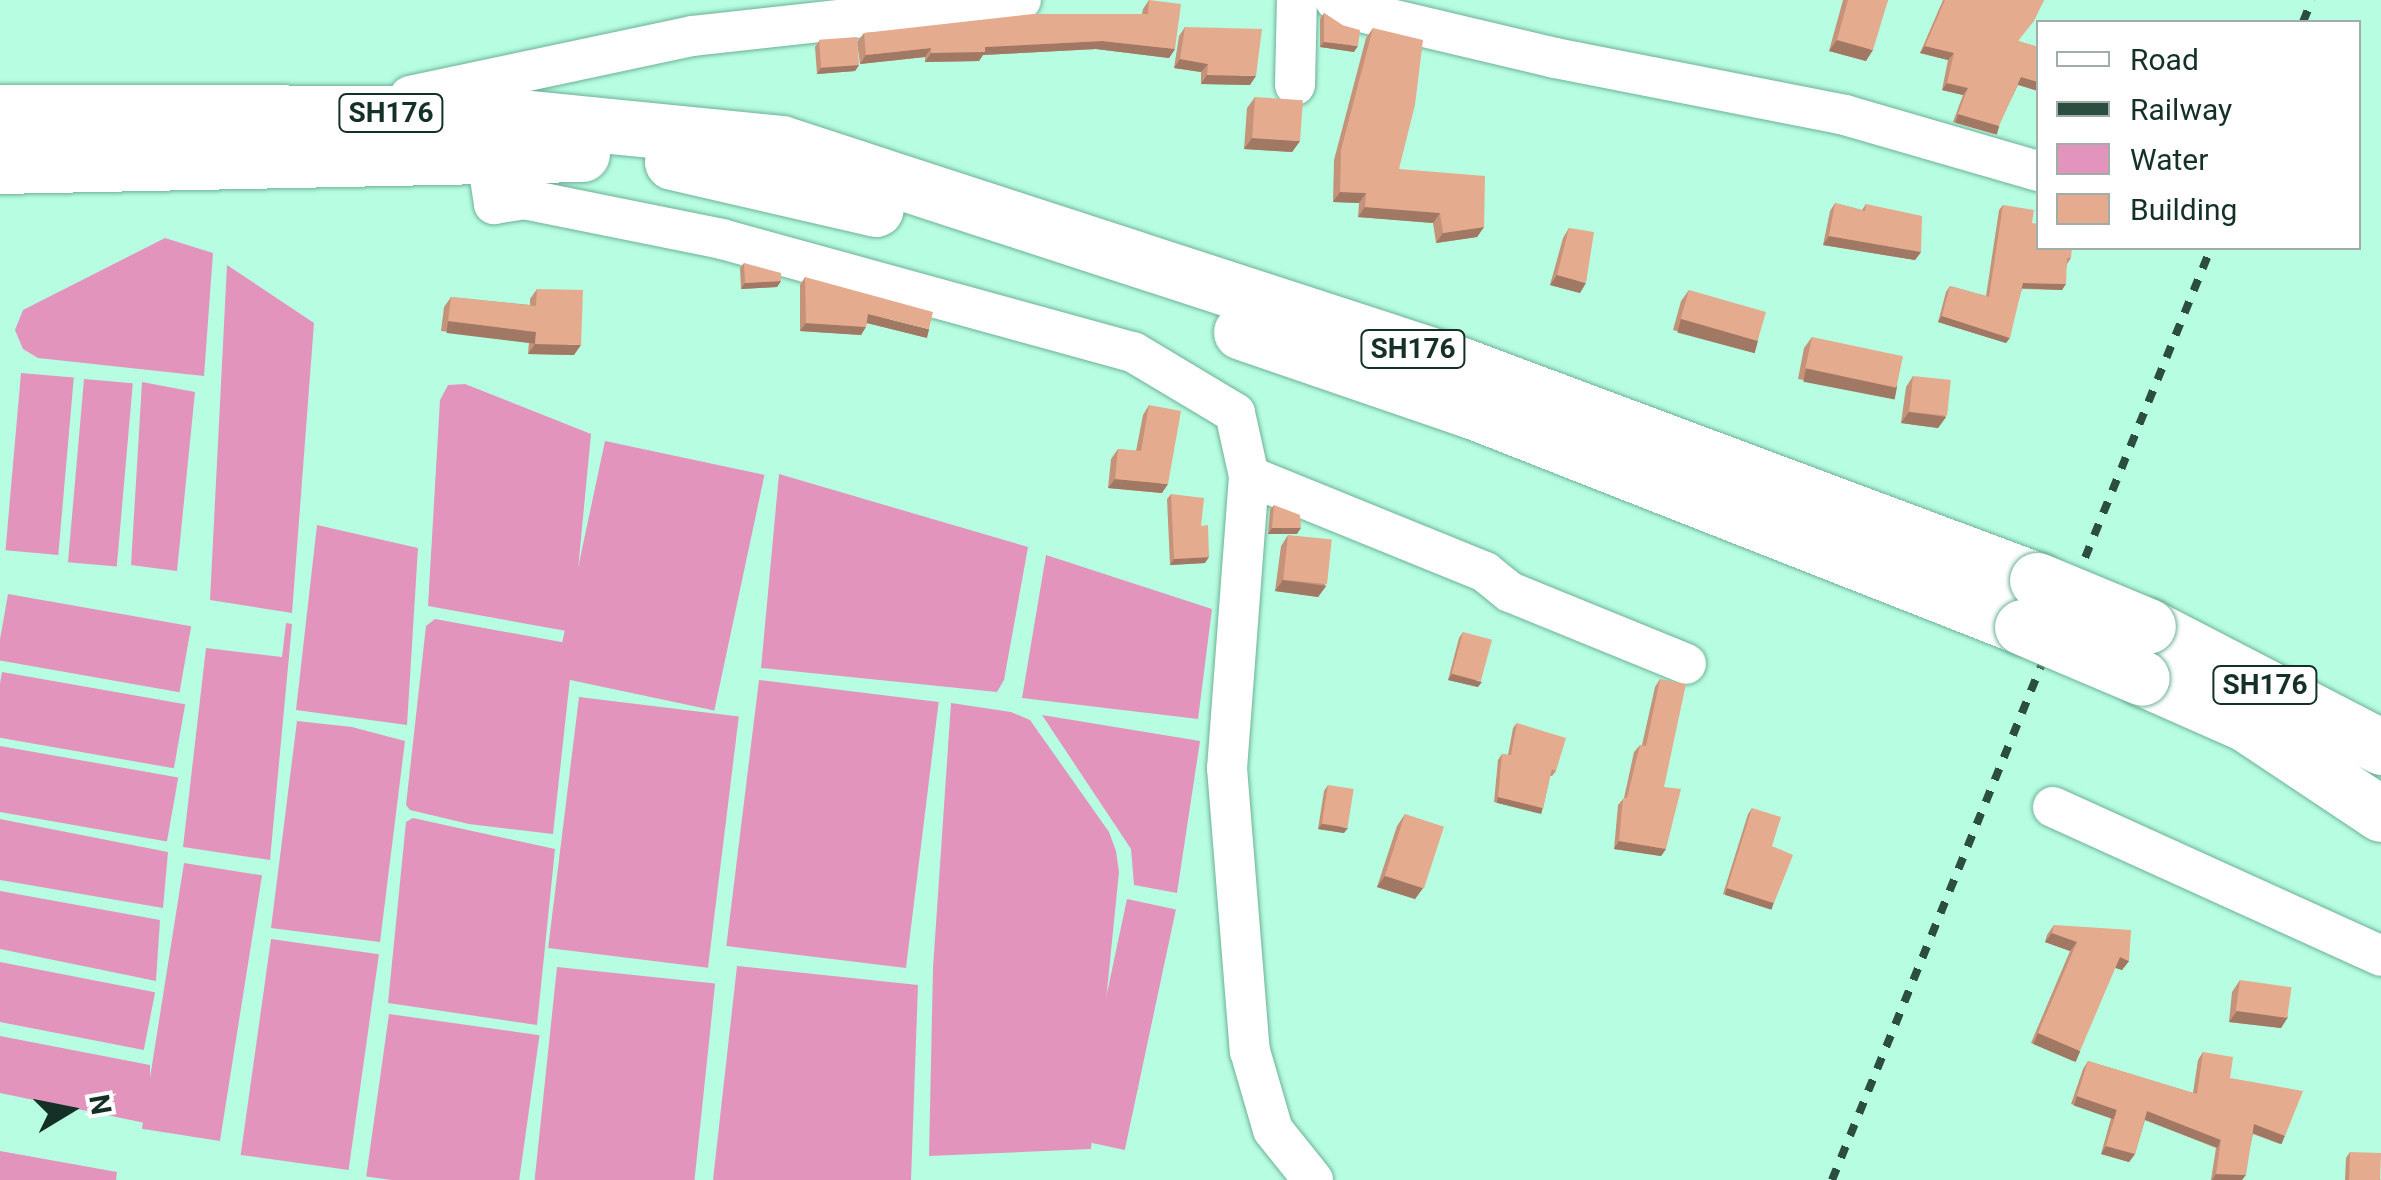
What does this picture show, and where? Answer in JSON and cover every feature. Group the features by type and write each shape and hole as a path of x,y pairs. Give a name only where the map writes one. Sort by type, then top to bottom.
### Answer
{"main road":[{"name":"SH176","path":"0,112 328,114 484,134 781,143 1456,363 2381,747"},
{"path":"11,176 484,134"},
{"path":"2145,652 2381,814"}],"street":[{"path":"328,114 693,36 1021,0"},
{"path":"1295,85 1296,0"},
{"path":"1334,0 1344,8 1555,58 1845,115 2036,170"},
{"path":"484,134 494,204 524,199 722,238 1133,352 1235,413 1249,476 1227,768 1250,1051 1273,1130 1313,1180"},
{"path":"1249,476 1485,572 1510,592 1686,664"},
{"path":"2053,806 2381,956"}],"water":[{"path":"165,238 213,253 204,376 38,358 23,349 15,330 23,310"},
{"path":"227,265 314,323 292,613 210,600"},
{"path":"21,373 74,378 58,555 5,550"},
{"path":"84,379 133,383 117,567 68,562"},
{"path":"142,382 195,392 177,571 131,565"},
{"path":"465,384 591,434 572,632 428,606 440,400 448,385"},
{"path":"605,441 764,475 714,711 555,677"},
{"path":"779,474 1028,547 1004,680 997,692 761,668"},
{"path":"317,525 418,548 407,725 296,710"},
{"path":"1046,555 1212,609 1198,719 1022,698"},
{"path":"8,594 191,626 180,692 0,661"},
{"path":"435,619 567,643 573,651 553,834 469,824 410,810 406,805 426,626"},
{"path":"286,623 292,624 270,860 183,847 206,648 282,657"},
{"path":"2,672 185,704 174,768 0,738"},
{"path":"759,680 939,702 906,968 726,946"},
{"path":"579,697 739,717 708,968 548,948"},
{"path":"951,703 1011,712 1030,720 1109,832 1116,851 1119,872 1091,1149 929,1156 933,968"},
{"path":"1042,715 1200,741 1177,893 1134,885 1131,849"},
{"path":"297,721 352,727 405,741 380,942 271,928"},
{"path":"0,746 178,777 167,841 0,812"},
{"path":"413,818 555,849 537,1025 388,1003 406,822"},
{"path":"0,819 168,852 163,908 0,880"},
{"path":"184,863 262,875 220,1141 142,1129"},
{"path":"0,891 160,920 156,981 0,949"},
{"path":"1127,899 1176,909 1125,1150 1076,1140"},
{"path":"271,939 379,954 349,1170 241,1155"},
{"path":"0,962 155,992 144,1050 0,1022"},
{"path":"737,966 918,985 911,1180 713,1180"},
{"path":"557,967 715,984 694,1180 535,1180"},
{"path":"389,1014 540,1035 519,1180 366,1176"},
{"path":"0,1036 150,1065 150,1124 0,1093"},
{"path":"0,1151 117,1172 116,1180 0,1180"}],"building":[{"path":"1149,0 1181,4 1175,49 1102,41 985,47 985,52 931,53 931,48 866,55 864,33 1033,14 1148,14"},
{"path":"1848,0 1888,0 1873,50 1837,40"},
{"path":"1945,0 2044,0 2018,41 2036,46 2036,81 2021,77 1999,126 1958,114 1968,88 1947,83 1954,53 1925,46"},
{"path":"1324,13 1342,25 1360,30 1358,46 1324,42"},
{"path":"1185,27 1262,29 1256,76 1207,75 1208,64 1180,59"},
{"path":"1373,28 1423,40 1415,105 1399,169 1485,176 1484,227 1443,233 1440,213 1365,207 1366,193 1340,192 1341,150"},
{"path":"857,37 859,65 821,68 819,40"},
{"path":"1255,97 1303,100 1300,141 1252,138"},
{"path":"1835,203 1865,211 1866,204 1922,216 1921,252 1829,236"},
{"path":"2003,205 2034,210 2036,250 2072,250 2071,258 2067,258 2066,284 2023,283 2010,338 1942,316 1950,286 1989,297"},
{"path":"1569,228 1594,232 1586,283 1557,275"},
{"path":"744,263 781,273 781,281 745,283"},
{"path":"805,277 933,312 929,329 868,314 866,327 806,323"},
{"path":"537,289 583,290 581,345 535,344 536,332 448,321 451,297 536,306"},
{"path":"1689,290 1766,312 1758,341 1681,319"},
{"path":"1812,337 1903,356 1896,388 1805,368"},
{"path":"1913,376 1951,380 1947,416 1909,412"},
{"path":"1149,405 1181,411 1168,484 1115,479 1118,449 1141,451"},
{"path":"1171,494 1204,498 1201,526 1208,525 1209,557 1174,559"},
{"path":"1274,505 1300,515 1301,528 1272,528"},
{"path":"1288,535 1332,540 1327,584 1283,580"},
{"path":"1463,632 1492,640 1481,681 1452,674"},
{"path":"1660,679 1686,684 1664,787 1681,789 1666,849 1619,841 1623,798 1627,798 1640,745 1646,746"},
{"path":"1517,723 1566,738 1556,771 1552,769 1543,808 1498,797 1502,754 1511,755"},
{"path":"1328,785 1354,789 1348,828 1322,824"},
{"path":"1752,808 1781,817 1772,846 1793,855 1774,903 1727,888"},
{"path":"1405,814 1444,827 1424,888 1385,876"},
{"path":"2054,925 2131,930 2129,961 2120,957 2080,1051 2038,1033 2077,942 2052,933"},
{"path":"2240,980 2291,987 2287,1018 2236,1011"},
{"path":"2203,1052 2233,1057 2230,1078 2303,1091 2285,1136 2254,1124 2246,1175 2216,1174 2221,1140 2147,1111 2135,1154 2106,1146 2117,1110 2077,1096 2088,1061 2197,1094"},
{"path":"2350,1152 2381,1153 2380,1180 2349,1180"}],"railway":[{"path":"2304,20 2312,0"},
{"path":"1832,1180 2210,250"}]}
